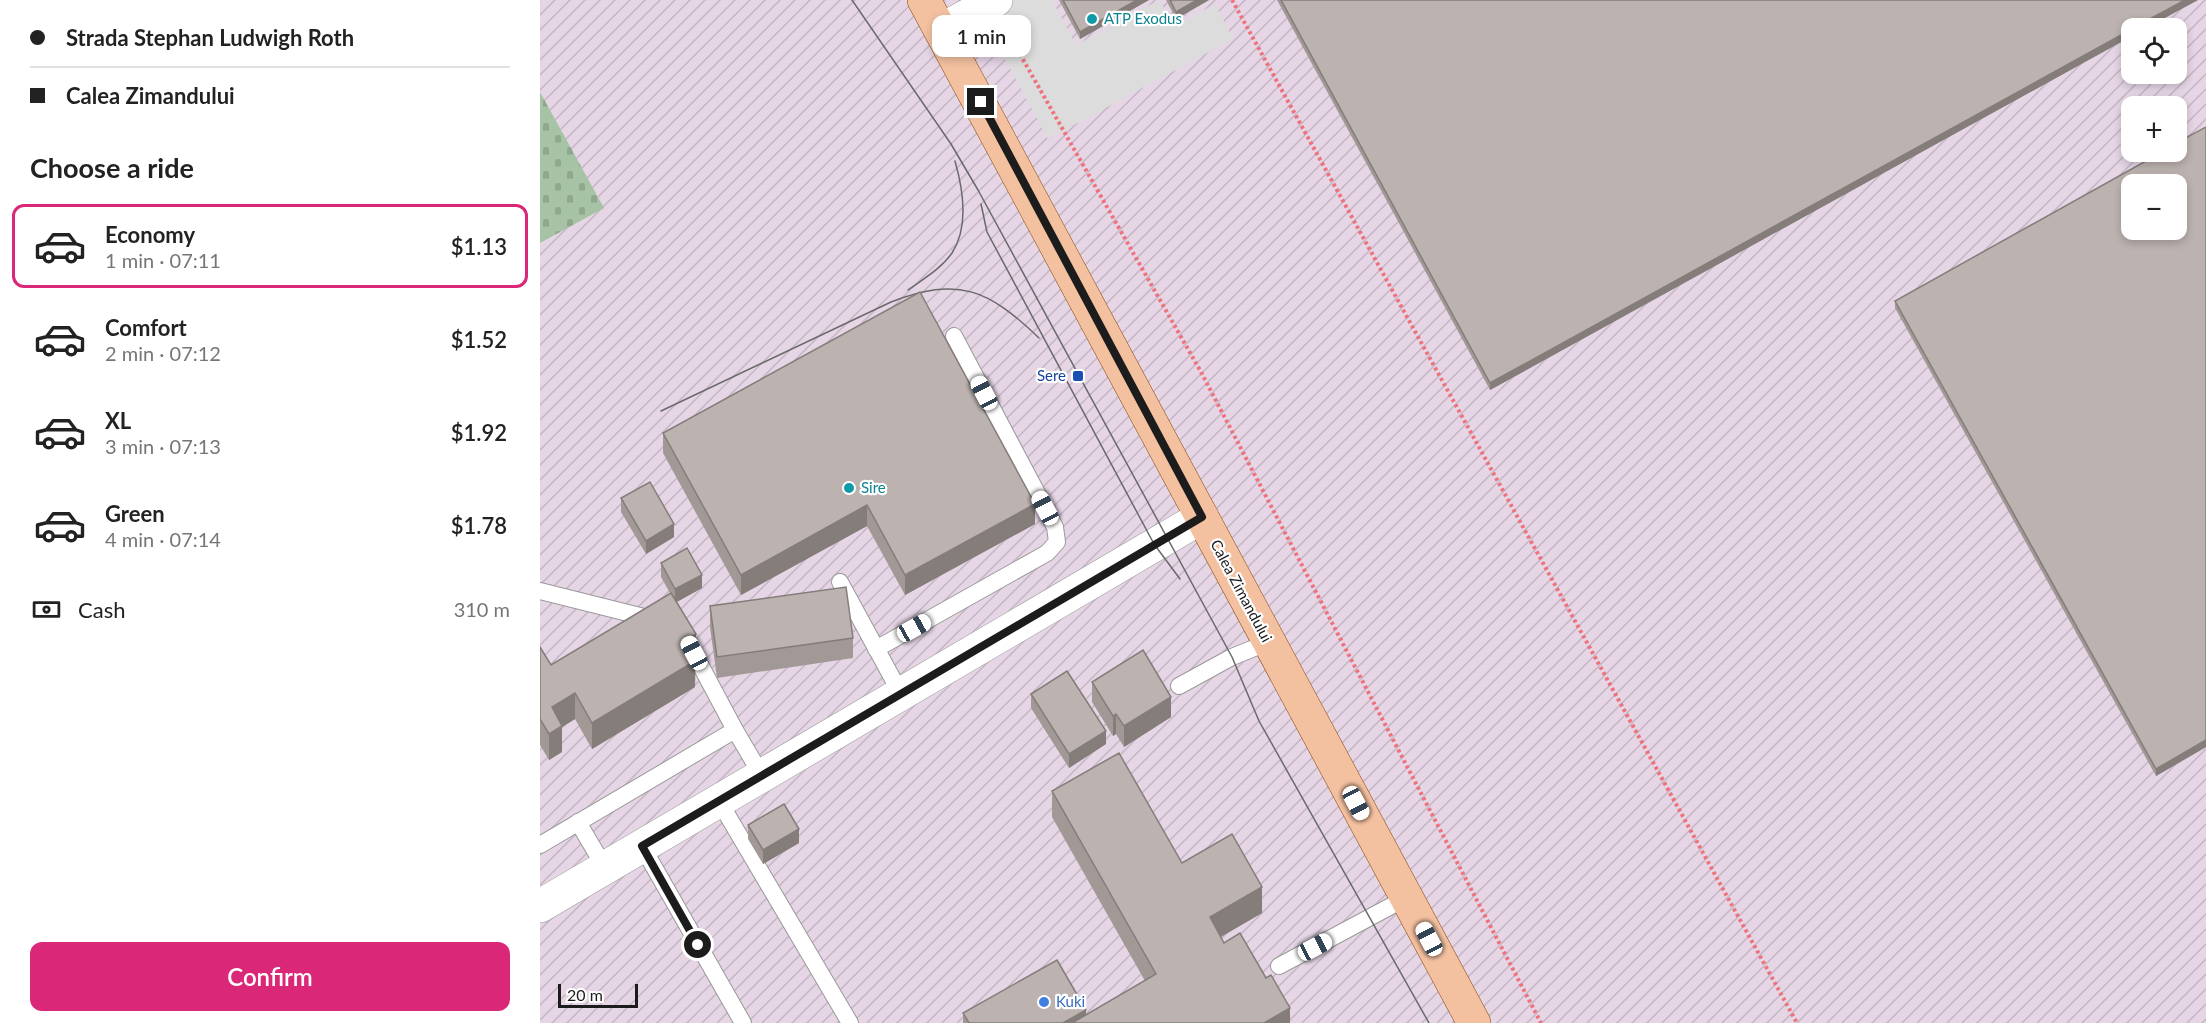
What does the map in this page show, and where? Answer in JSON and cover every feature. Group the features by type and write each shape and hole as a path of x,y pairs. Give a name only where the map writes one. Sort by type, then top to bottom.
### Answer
{"main road":[{"name":"Calea Zimandului","path":"924,0 1474,1023"}],"street":[{"path":"940,30 993,2"},
{"path":"540,906 1202,517"}],"lane":[{"path":"876,649 1047,554 1057,542 1055,527 954,336"},
{"path":"840,582 900,694"},
{"path":"540,591 673,624 683,634 762,776"},
{"path":"1179,686 1232,657 1269,642"},
{"path":"540,844 735,730"},
{"path":"718,801 850,1023"},
{"path":"578,822 605,868"},
{"path":"642,846 743,1023"},
{"path":"1279,966 1406,898"}],"path":[{"path":"1232,0 1797,1023"},
{"path":"993,2 1201,372 1540,1023"}],"shaded area":[{"path":"540,0 2206,0 2206,1023 540,1023"},
{"path":"1016,0 1052,0 1076,45 1159,0 1175,26 1215,4 1233,39 1048,139 983,18"}],"green space":[{"path":"540,92 604,208 540,243"}],"building":[{"name":"ATP Exodus","path":"1063,0 1137,0 1080,32"},
{"path":"1170,0 1197,0 1176,12"},
{"path":"1281,0 2185,0 2152,18 2121,18 2121,35 1490,383"},
{"path":"2206,127 2206,740 2156,769 1895,301 2121,175 2121,240 2187,240 2187,174 2123,174 2144,162 2187,162 2187,137"},
{"name":"Sire","path":"920,292 1035,504 905,575 867,505 741,575 663,433"},
{"path":"650,482 674,524 646,541 621,498"},
{"path":"687,548 702,575 675,589 661,563"},
{"path":"846,587 853,638 717,657 710,606"},
{"path":"671,593 696,634 684,642 695,661 592,723 575,693 552,707 562,726 549,734 540,719 540,647 551,665"},
{"path":"1143,650 1171,697 1124,726 1116,714 1113,716 1092,682"},
{"path":"1067,671 1106,731 1069,754 1031,694"},
{"path":"1119,753 1182,863 1232,834 1262,887 1210,917 1224,943 1240,933 1266,978 1271,975 1290,1008 1264,1023 1072,1023 1156,974 1052,791"},
{"path":"784,804 799,829 763,850 748,825"},
{"path":"1057,960 1086,1010 1063,1023 969,1023 963,1013"}],"tram line":[{"path":"852,0 951,144 978,190 1232,657 1259,721 1429,1023"},
{"path":"908,290 943,264 957,243 961,232 963,208 955,161"},
{"path":"981,204 987,232 1154,544 1180,579"},
{"path":"661,411 891,302 935,290 954,289 987,298 1021,321 1039,338"}],"place":[{"name":"ATP Exodus","path":"1092,19"},
{"name":"Sere","path":"1078,376"},
{"name":"Sire","path":"849,488"},
{"name":"Kuki","path":"1044,1002"}],"route":[{"path":"698,945 642,846 1202,517 981,102"}]}
